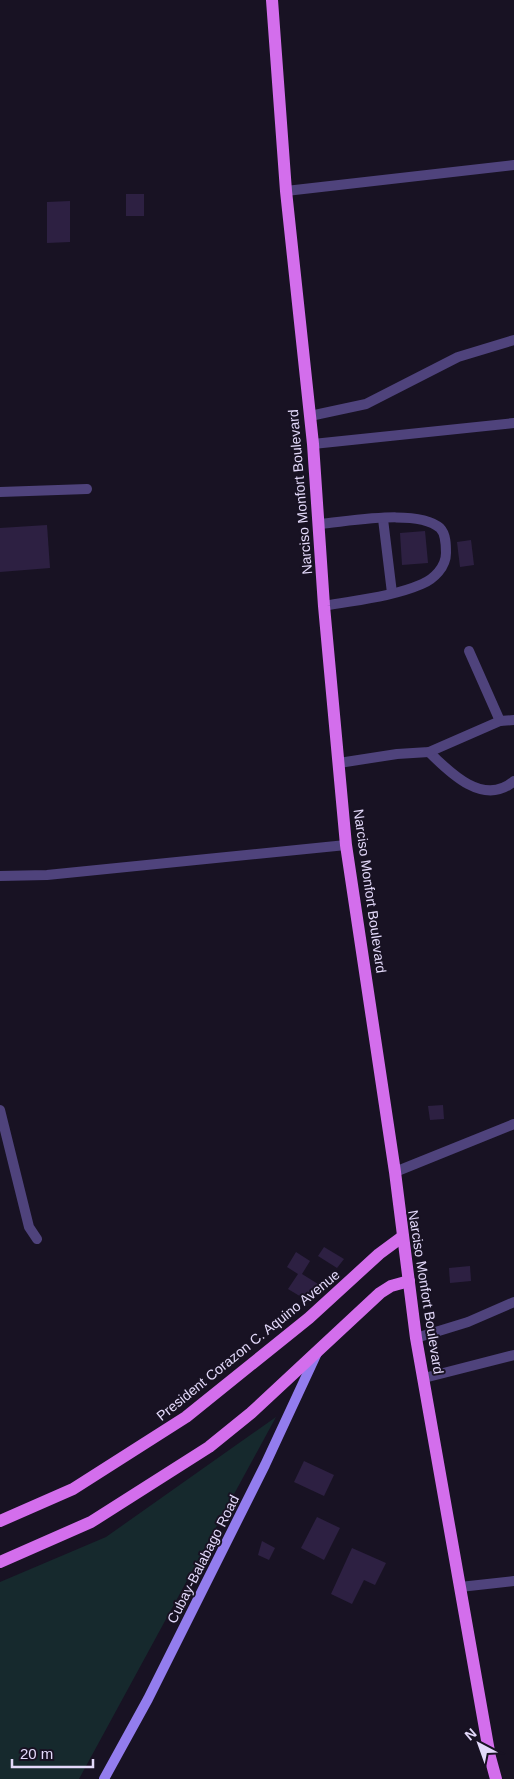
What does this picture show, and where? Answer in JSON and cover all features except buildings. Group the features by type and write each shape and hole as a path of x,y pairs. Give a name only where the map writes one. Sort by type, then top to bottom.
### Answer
{"main road":[{"name":"Narciso Monfort Boulevard","path":"272,0 286,191 313,444 324,606 346,845 395,1172 416,1338 496,1779"},
{"name":"President Corazon C. Aquino Avenue","path":"0,1521 73,1489 186,1417 343,1290 379,1254 402,1237"},
{"path":"0,1562 91,1522 201,1452 251,1413 380,1293 390,1286 409,1281"},
{"name":"Cubay-Balabago Road","path":"104,1779 148,1699 265,1465 319,1348"}],"street":[{"path":"286,191 514,165"},
{"path":"310,416 366,404 458,357 514,340"},
{"path":"313,444 514,423"},
{"path":"0,492 87,489"},
{"path":"319,524 405,518 430,523 440,528 446,541 446,560 438,573 423,584 392,593 324,606"},
{"path":"382,519 392,593"},
{"path":"469,651 500,722"},
{"path":"339,763 397,754 429,752 500,722 514,720"},
{"path":"429,752 453,776 478,789 505,788 514,781"},
{"path":"0,876 47,875 346,845"},
{"path":"0,1110 29,1227 37,1239"},
{"path":"395,1172 514,1124"},
{"path":"416,1338 468,1322 514,1302"},
{"path":"424,1378 514,1356"},
{"path":"460,1587 514,1581"}],"green space":[{"path":"276,1417 79,1779 0,1779 0,1582 106,1537"}]}
